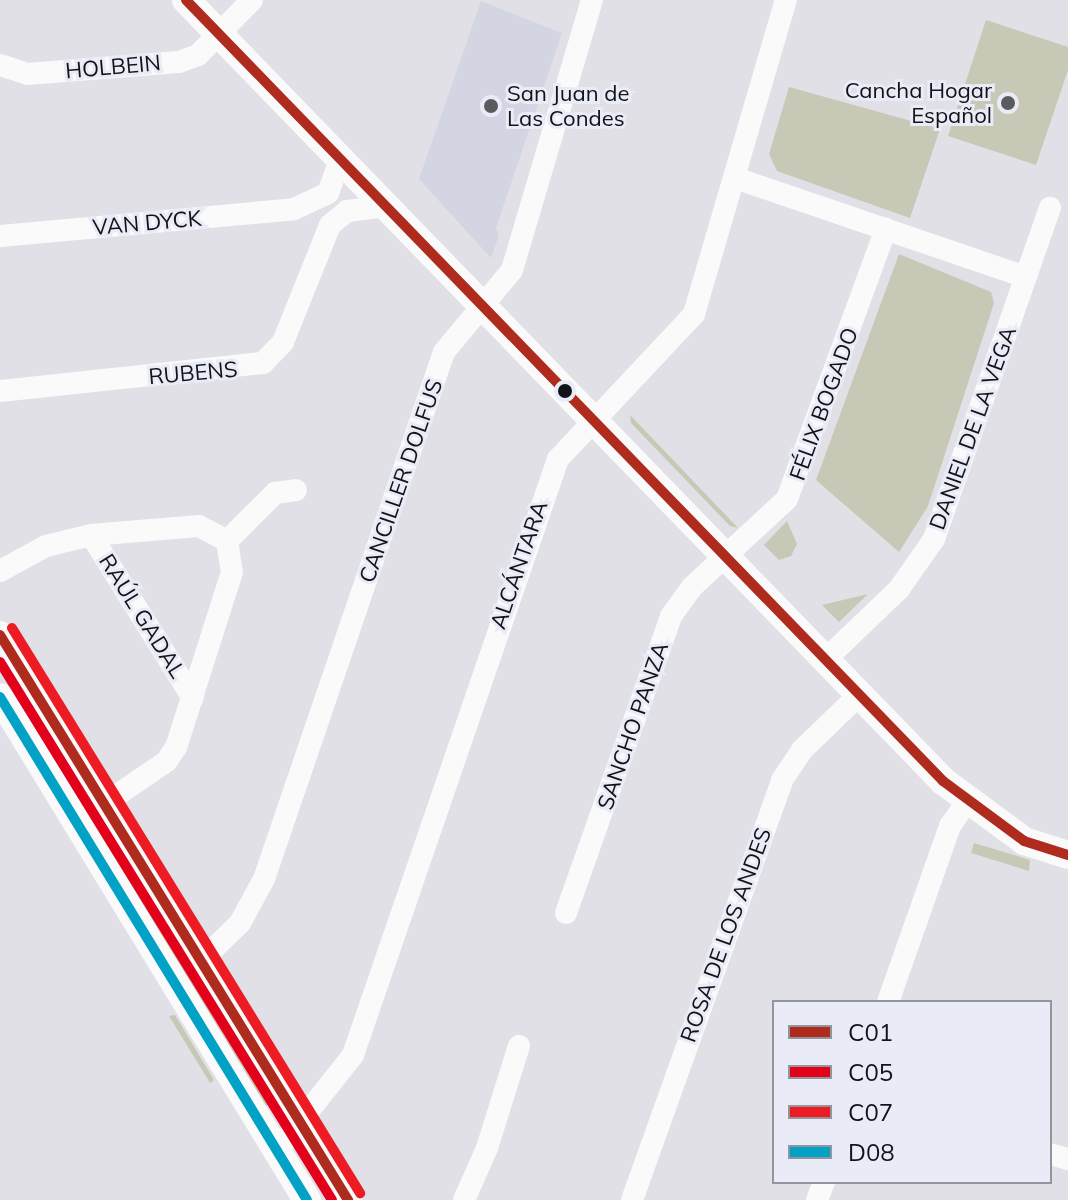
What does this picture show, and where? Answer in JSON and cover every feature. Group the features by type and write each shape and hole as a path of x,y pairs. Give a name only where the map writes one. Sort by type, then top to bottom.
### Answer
{"main road":[{"path":"186,0 967,802 1024,841 1068,855"},
{"path":"0,635 348,1200"},
{"path":"0,697 307,1200"}],"street":[{"name":"HOLBEIN","path":"0,65 27,74 179,62 198,55 252,0"},
{"name":"CANCILLER DOLFUS","path":"201,961 240,923 264,879 444,352 512,270 592,0"},
{"name":"ALCÁNTARA","path":"277,1151 353,1055 544,491 558,459 694,314 786,0"},
{"name":"VAN DYCK","path":"0,236 294,209 328,193 341,158"},
{"path":"735,178 1026,277"},
{"name":"RUBENS","path":"0,391 263,363 283,342 321,238 347,211 388,206"},
{"name":"DANIEL DE LA VEGA","path":"826,659 899,589 934,539 1050,208"},
{"path":"294,209 310,218 321,238"},
{"name":"FÉLIX BOGADO","path":"726,556 774,516 794,487 886,229"},
{"path":"227,541 275,493 296,490"},
{"name":"RAÚL GADAL","path":"0,571 46,546 91,535 199,526 227,541 232,572 193,698 167,761 104,804"},
{"name":"RAÚL GADAL","path":"91,535 193,698"},
{"name":"SANCHO PANZA","path":"566,913 671,616 692,587 726,556"},
{"name":"ROSA DE LOS ANDES","path":"632,1200 782,780 802,750 860,694"},
{"path":"889,1000 950,826 967,802"},
{"path":"464,1200 487,1148 519,1046"}],"shaded area":[{"name":"San Juan de Las Condes","path":"481,1 562,33 496,228 499,235 491,258 419,179"}],"green space":[{"name":"Cancha Hogar Español","path":"986,20 1068,47 1068,70 1036,165 948,136"},
{"path":"789,87 940,129 910,218 777,171 769,154"},
{"path":"899,254 991,292 994,303 928,506 899,552 816,480"},
{"path":"630,415 738,528 730,526 631,423"},
{"path":"787,521 797,544 791,556 779,560 764,545"},
{"path":"868,594 839,622 822,605"},
{"path":"0,662 270,1102 269,1105 265,1106 0,672"},
{"path":"974,843 1030,860 1029,871 971,853"},
{"path":"175,1015 214,1080 210,1083 169,1016"}],"transit line":[{"name":"C01","path":"186,0 943,781 1024,841 1068,855"},
{"name":"C07","path":"12,628 360,1193"},
{"name":"C01","path":"0,635 348,1200"},
{"name":"C05","path":"0,662 332,1200"},
{"name":"D08","path":"0,697 307,1200"}],"place":[{"name":"Cancha Hogar Español","path":"1008,103"},
{"name":"San Juan de Las Condes","path":"491,106"}]}
